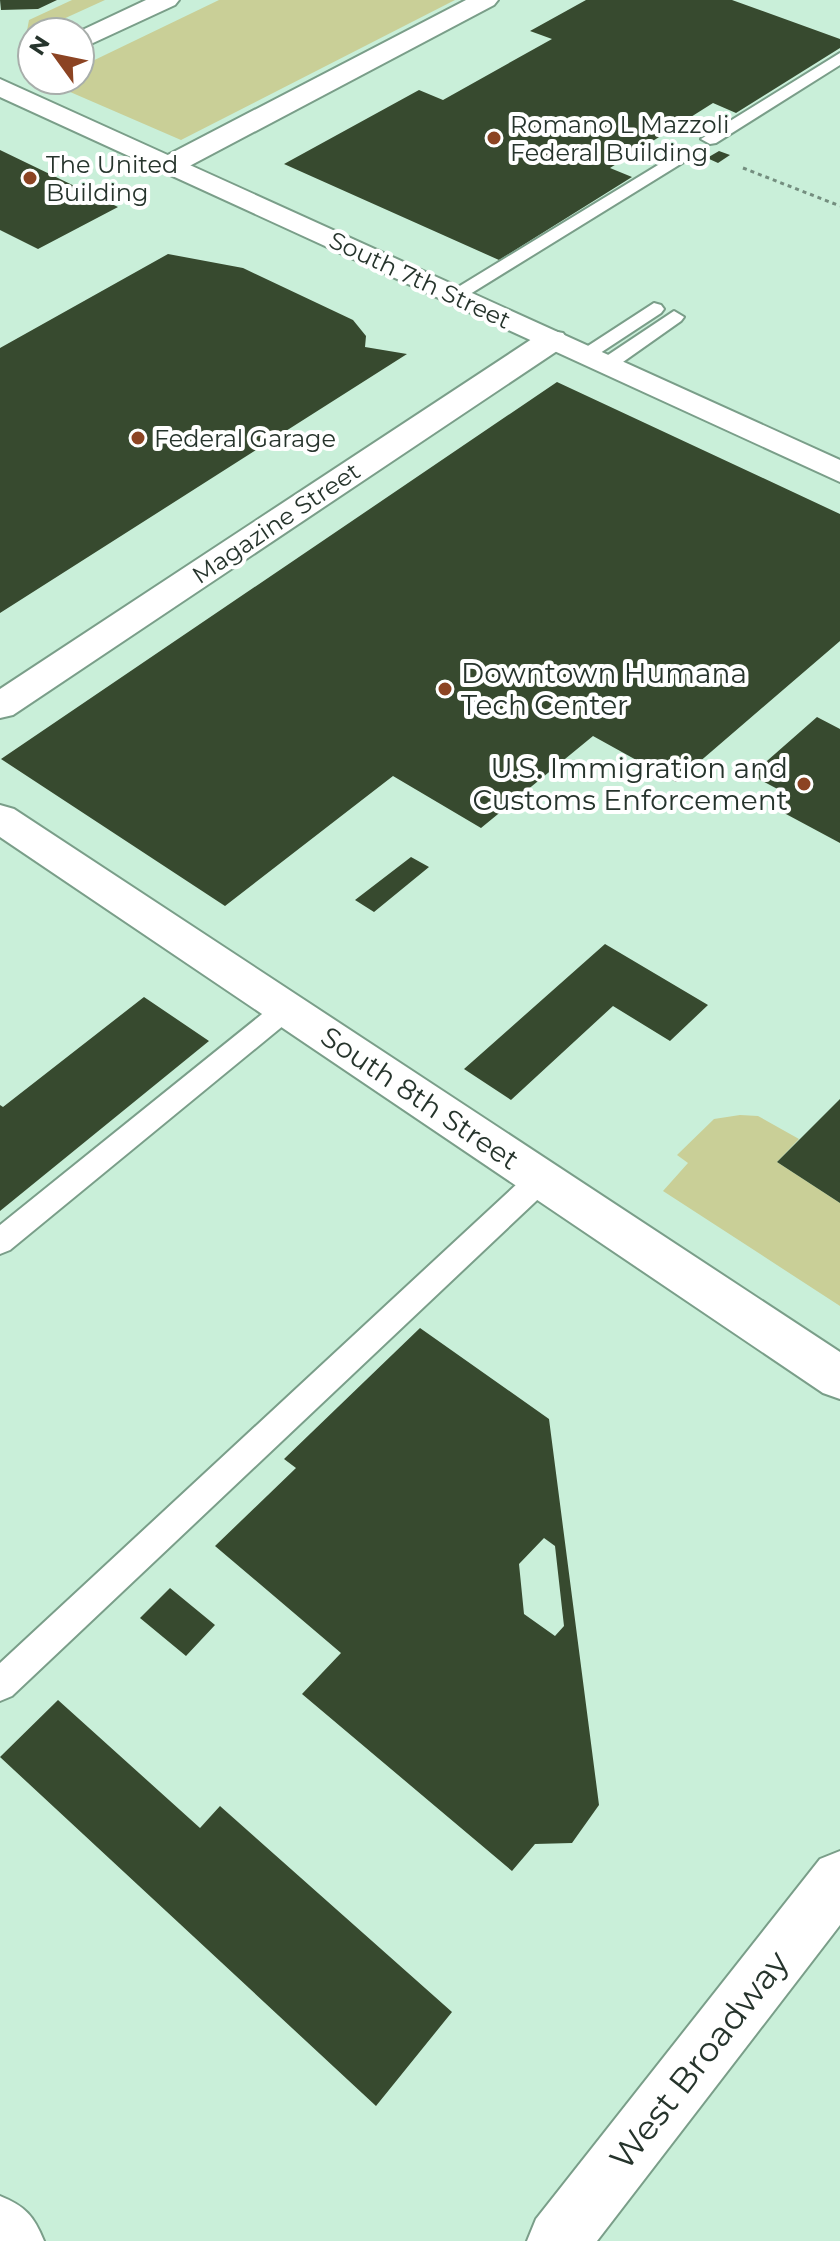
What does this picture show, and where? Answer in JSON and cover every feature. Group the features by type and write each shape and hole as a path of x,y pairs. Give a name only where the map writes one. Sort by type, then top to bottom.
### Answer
{"street":[{"path":"96,33 166,0"},
{"path":"170,165 485,0"},
{"name":"South 7th Street","path":"0,87 840,472"},
{"name":"Magazine Street","path":"0,706 552,340"},
{"name":"South 8th Street","path":"0,818 840,1378"},
{"name":"West Broadway","path":"558,2241 840,1879"},
{"path":"0,2227 13,2241"}],"lane":[{"path":"710,139 840,58"},
{"path":"455,295 681,156"},
{"path":"595,360 654,309"},
{"path":"595,360 674,317"},
{"path":"0,1242 286,1009"},
{"path":"0,1685 541,1179"}],"path":[{"path":"743,168 840,206"}],"green space":[{"path":"72,0 105,0 70,16 38,16"},
{"path":"219,0 455,0 181,140 79,96 96,96 96,59"},
{"path":"758,1116 799,1139 777,1162 840,1203 840,1306 663,1191 688,1163 677,1155 714,1119"}],"building":[{"path":"0,0 57,0 38,9 1,10"},
{"name":"Romano L Mazzoli Federal Building","path":"586,0 732,0 840,39 840,48 736,113 713,103 610,168 632,177 499,260 284,164 419,90 443,100 552,39 530,31"},
{"name":"The United Building","path":"0,150 118,207 38,249 0,230"},
{"path":"719,151 730,155 718,163 707,158"},
{"name":"Federal Garage","path":"168,254 243,268 353,320 366,336 365,347 407,354 0,613 0,348"},
{"name":"Downtown Humana Tech Center","path":"557,382 840,514 840,641 676,782 593,736 481,828 393,776 225,906 1,759"},
{"name":"U.S. Immigration and Customs Enforcement","path":"817,717 840,729 840,843 771,806 785,793 751,775"},
{"path":"411,857 429,867 374,912 355,900"},
{"path":"605,944 708,1005 670,1041 613,1006 511,1100 464,1069"},
{"path":"144,997 209,1041 0,1211 0,1105 3,1107"},
{"path":"840,1099 840,1203 777,1162"},
{"path":"420,1328 549,1419 599,1805 572,1843 535,1844 512,1871 302,1694 341,1653 215,1546 296,1468 284,1459","holes":["544,1538 555,1546 564,1626 555,1636 524,1614 519,1564"]},
{"path":"170,1588 215,1625 186,1656 140,1618"},
{"path":"58,1700 200,1828 220,1806 452,2012 376,2106 0,1757"}],"place":[{"name":"Romano L Mazzoli Federal Building","path":"494,138"},
{"name":"The United Building","path":"30,178"},
{"name":"Federal Garage","path":"138,438"},
{"name":"Downtown Humana Tech Center","path":"445,689"},
{"name":"U.S. Immigration and Customs Enforcement","path":"804,784"}]}
